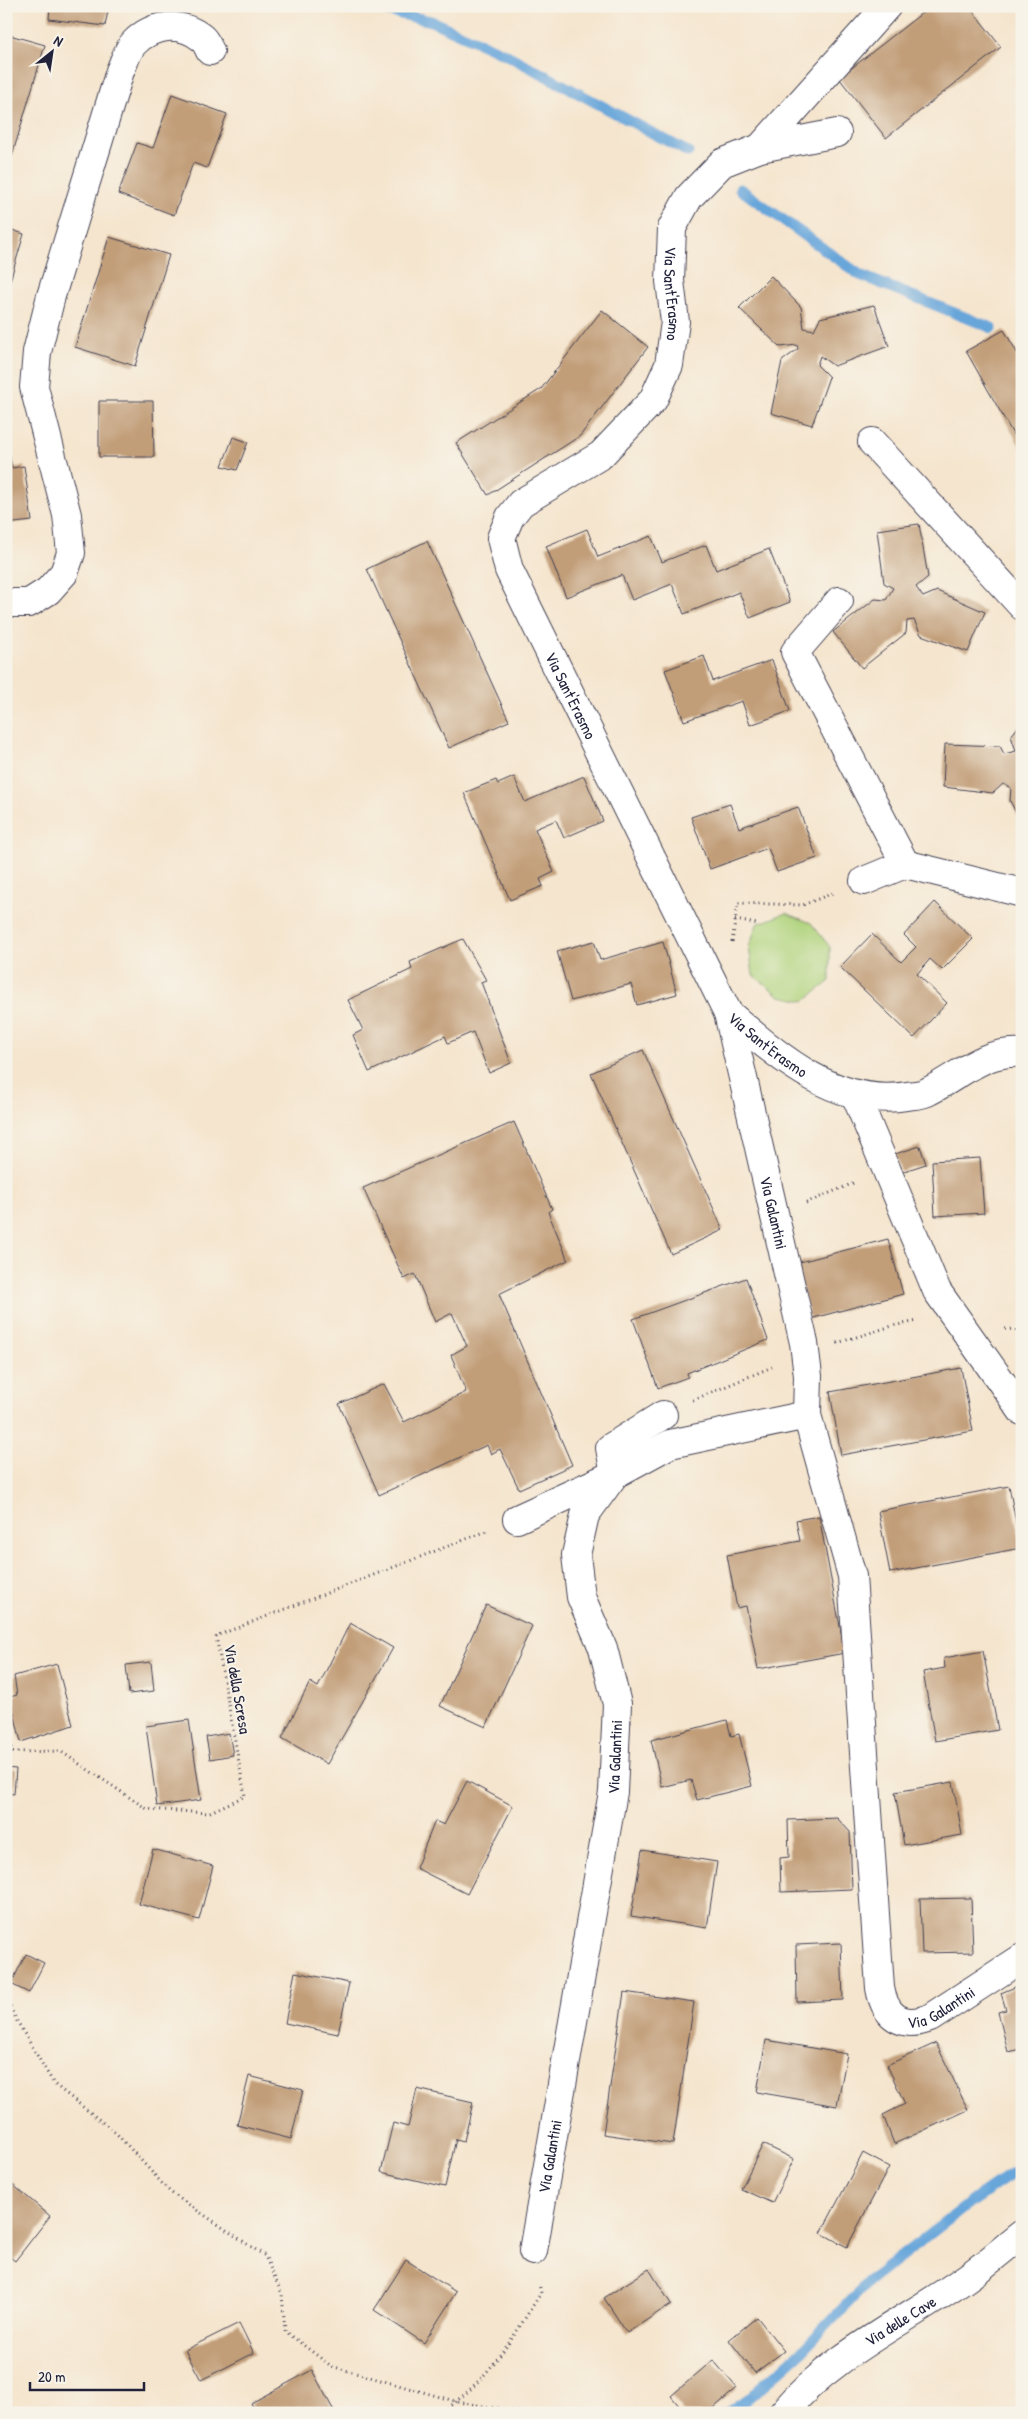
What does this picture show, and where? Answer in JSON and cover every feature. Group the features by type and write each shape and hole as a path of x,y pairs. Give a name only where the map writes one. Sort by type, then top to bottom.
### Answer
{"street":[{"name":"Via Sant'Erasmo","path":"760,148 887,6"},
{"path":"6,603 29,603 48,591 64,573 71,553 67,515 34,387 37,352 51,296 120,71 132,44 148,31 167,25 186,30 203,38 210,51"},
{"name":"Via Sant'Erasmo","path":"837,134 760,148 722,162 689,196 672,228 670,281 675,322 669,365 653,400 601,455 521,503 510,517 501,538 509,570 728,1013 763,1043 806,1075 855,1094 889,1099 928,1092 967,1067 1005,1052 1022,1053"},
{"path":"872,442 1022,606"},
{"path":"839,601 795,652 905,864"},
{"path":"864,881 905,864 1022,893"},
{"name":"Via Galantini","path":"728,1013 804,1343 808,1376 807,1414 852,1576 879,1978 883,2005 891,2014 902,2021 918,2023 930,2018 1022,1958"},
{"path":"855,1094 937,1291 1022,1411"},
{"path":"517,1520 615,1474 610,1448 663,1414"},
{"name":"Via Galantini","path":"533,2251 613,1792 617,1704 603,1648 581,1597 576,1555 585,1515 615,1474 670,1444 807,1414"},
{"name":"Via delle Cave","path":"783,2413 797,2396 832,2366 966,2278 1022,2234"}],"path":[{"path":"731,947 738,903 803,905 864,881"},
{"path":"735,920 758,924"},
{"path":"774,1216 886,1169"},
{"path":"663,1414 758,1372 776,1366"},
{"name":"Via della Scresa","path":"6,1733 13,1752 60,1751 146,1809 208,1813 245,1796 216,1636 517,1520"},
{"path":"6,1998 17,2021 54,2084 116,2134 170,2192 265,2256 282,2294 285,2331 331,2366 458,2402 526,2413"},
{"path":"438,2413 458,2402 502,2354 541,2293 533,2251"}],"green space":[{"path":"786,913 811,923 830,947 830,981 804,1001 780,996 753,975 749,947 757,924"}],"building":[{"path":"50,6 109,6 105,26 49,19"},
{"path":"931,6 969,6 1001,47 886,138 839,78"},
{"path":"6,34 45,45 9,166 6,165"},
{"path":"172,94 227,114 207,168 193,163 174,215 118,194 137,143 153,148"},
{"path":"6,228 24,234 7,291 6,291"},
{"path":"109,237 169,255 135,366 75,347"},
{"path":"771,276 801,307 804,328 814,330 820,318 874,305 889,346 834,366 820,356 817,365 829,377 812,425 771,413 782,361 798,349 797,345 780,347 739,308"},
{"path":"602,310 648,347 580,436 488,495 456,443 541,389"},
{"path":"1004,330 1022,361 1022,450 966,351"},
{"path":"99,401 153,401 154,457 99,457"},
{"path":"6,435 12,468 24,466 32,521 6,524"},
{"path":"233,437 248,442 237,470 222,466"},
{"path":"919,524 928,577 916,587 923,597 937,591 985,612 968,652 921,635 914,620 907,621 906,633 862,668 833,632 875,599 886,600 893,588 884,583 877,530"},
{"path":"587,529 598,557 651,536 662,562 706,545 716,570 769,549 790,602 750,618 739,592 684,614 672,584 632,600 622,575 566,597 546,546"},
{"path":"427,541 509,721 449,748 367,569"},
{"path":"704,656 713,681 772,660 790,711 750,725 742,701 684,721 665,670"},
{"path":"1022,722 1022,824 1010,801 1011,788 1003,784 993,793 943,787 945,744 1000,746 1004,754 1016,751 1011,736"},
{"path":"584,776 603,821 564,838 556,820 535,829 554,872 540,879 543,886 510,900 464,793 496,780 498,784 514,777 525,802"},
{"path":"730,804 739,828 798,807 817,858 777,872 768,848 710,869 691,817"},
{"path":"935,902 973,939 942,970 930,959 917,974 947,1003 914,1038 840,967 872,934 901,962 916,947 904,935"},
{"path":"463,939 486,980 481,982 511,1063 489,1073 473,1032 448,1043 445,1036 369,1072 353,1035 363,1030 348,1000 412,969 410,962"},
{"path":"594,941 600,960 663,942 677,994 637,1005 631,984 571,1001 557,951"},
{"path":"643,1050 723,1230 671,1254 591,1073"},
{"path":"514,1122 552,1209 548,1212 568,1260 499,1294 572,1465 519,1489 500,1449 491,1454 487,1445 379,1495 339,1404 384,1384 404,1422 466,1392 451,1355 467,1346 452,1313 435,1322 415,1274 404,1279 363,1188"},
{"path":"920,1146 926,1164 901,1172 895,1154"},
{"path":"980,1158 984,1213 935,1216 932,1161"},
{"path":"888,1239 903,1294 810,1319 796,1263"},
{"path":"746,1278 768,1340 687,1373 688,1377 658,1388 633,1319"},
{"path":"961,1368 973,1431 841,1455 830,1392"},
{"path":"1009,1486 1021,1548 890,1573 878,1511"},
{"path":"819,1516 845,1653 758,1669 746,1606 737,1608 727,1555 800,1541 796,1520"},
{"path":"486,1605 532,1626 486,1727 440,1706"},
{"path":"350,1623 393,1648 327,1764 282,1738 310,1682 318,1687"},
{"path":"983,1651 998,1730 935,1741 923,1672 945,1668 944,1658"},
{"path":"151,1662 154,1691 129,1694 126,1665"},
{"path":"57,1664 73,1725 21,1742 10,1697 17,1695 14,1676"},
{"path":"189,1720 201,1800 157,1806 146,1726"},
{"path":"727,1720 731,1736 739,1734 752,1786 697,1800 691,1780 662,1787 651,1740"},
{"path":"229,1733 233,1755 210,1759 206,1737"},
{"path":"6,1768 16,1769 14,1794 6,1793"},
{"path":"467,1781 513,1806 467,1894 416,1868 435,1821 444,1825"},
{"path":"953,1782 962,1835 904,1845 895,1792"},
{"path":"837,1818 850,1832 852,1889 781,1892 780,1858 789,1857 788,1820"},
{"path":"153,1849 213,1866 199,1920 139,1904"},
{"path":"642,1850 717,1862 707,1928 631,1916"},
{"path":"971,1898 973,1952 922,1953 920,1899"},
{"path":"841,1943 843,2000 797,2002 796,1945"},
{"path":"26,1954 44,1963 29,1993 11,1984"},
{"path":"295,1972 349,1983 338,2034 285,2023"},
{"path":"1022,1984 1022,2049 1008,2052 998,2012 1006,2010 1001,1993"},
{"path":"624,1992 694,2002 673,2144 603,2134"},
{"path":"766,2040 847,2054 837,2106 757,2092"},
{"path":"936,2043 968,2110 894,2144 883,2115 905,2104 887,2065"},
{"path":"249,2076 303,2090 291,2139 237,2125"},
{"path":"417,2089 473,2102 464,2141 456,2139 445,2187 381,2172 393,2123 408,2127"},
{"path":"763,2144 794,2159 772,2203 741,2189"},
{"path":"863,2153 889,2167 847,2247 821,2233"},
{"path":"6,2179 50,2216 15,2261 6,2254"},
{"path":"406,2260 456,2292 424,2343 374,2310"},
{"path":"649,2269 671,2304 627,2333 604,2298"},
{"path":"757,2317 784,2351 755,2373 729,2340"},
{"path":"239,2323 254,2353 201,2380 185,2350"},
{"path":"713,2360 737,2388 708,2413 685,2413 671,2396"},
{"path":"312,2370 335,2413 256,2413 251,2403"}],"waterway":[{"path":"365,6 431,21 505,54 688,152"},
{"path":"740,189 860,275 992,328"},
{"path":"728,2413 748,2399 802,2351 869,2281 974,2200 1022,2167"}]}
